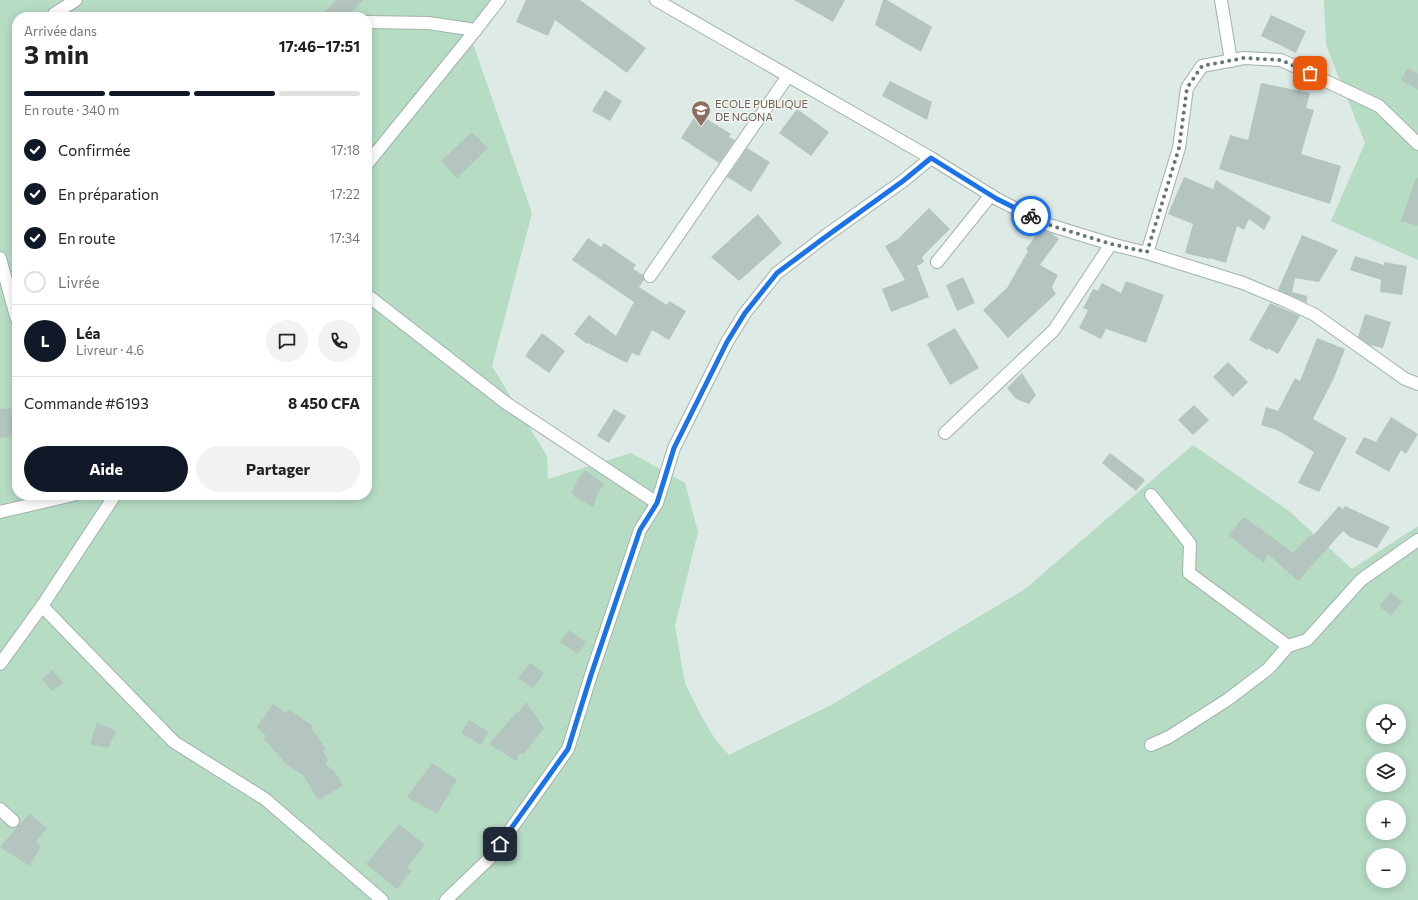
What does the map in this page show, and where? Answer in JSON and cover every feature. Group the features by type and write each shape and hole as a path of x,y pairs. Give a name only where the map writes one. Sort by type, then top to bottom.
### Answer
{"street":[{"path":"57,12 76,0"},
{"path":"372,150 476,30 499,0"},
{"path":"656,0 931,158 991,195 1043,223 1111,244 1147,252 1243,283 1286,301 1315,315 1405,378 1418,384"},
{"path":"1220,0 1231,61"},
{"path":"372,22 428,23 476,30"},
{"path":"1147,252 1179,148 1187,88 1202,66 1244,58 1281,60 1379,106 1418,144"},
{"path":"650,276 788,76"},
{"path":"446,900 491,857 568,749 591,675 640,530 657,503 674,448 727,342 745,313 777,273 903,181 931,158"},
{"path":"937,262 991,195"},
{"path":"945,433 1054,330 1111,244"},
{"path":"0,258 12,302"},
{"path":"372,299 506,403 657,503"},
{"path":"1151,495 1190,544 1189,573 1288,646"},
{"path":"0,512 46,500"},
{"path":"0,664 42,606 112,500"},
{"path":"1151,745 1168,738 1227,700 1268,669 1288,646 1307,640 1361,580 1418,540"},
{"path":"42,606 174,742 265,800 382,900"},
{"path":"0,809 13,822"}],"green space":[{"path":"0,0 499,0 471,38 532,213 492,366 547,456 548,479 631,453 685,483 698,532 675,626 685,683 715,739 729,755 831,705 1025,589 1193,445 1289,511 1352,569 1418,526 1418,900 0,900"},
{"path":"1324,0 1418,0 1418,260 1331,221 1365,143 1326,45"}],"building":[{"path":"336,0 363,0 352,12 325,12"},
{"path":"526,0 580,0 646,48 627,73 555,20 548,36 516,22"},
{"path":"794,0 845,0 833,22"},
{"path":"883,0 887,0 932,27 921,52 875,25"},
{"path":"1271,15 1306,31 1296,53 1261,36"},
{"path":"1408,68 1418,74 1418,90 1401,80"},
{"path":"890,81 932,102 927,120 882,96"},
{"path":"1261,83 1310,93 1306,108 1314,110 1301,154 1341,166 1330,204 1219,169 1230,135 1248,140"},
{"path":"605,90 622,101 610,121 592,111"},
{"path":"797,109 829,132 811,156 779,133"},
{"path":"697,113 731,134 729,137 735,140 719,163 681,138"},
{"path":"472,132 488,148 457,178 441,161"},
{"path":"747,148 770,162 751,192 727,177"},
{"path":"1184,177 1213,189 1216,180 1271,217 1264,230 1249,219 1244,230 1237,226 1226,263 1185,253 1193,224 1168,214"},
{"path":"1416,178 1418,178 1418,226 1401,221"},
{"path":"929,208 950,229 922,257 924,262 917,266 929,297 891,312 882,289 905,280 885,246 898,239"},
{"path":"758,214 782,243 739,281 711,257"},
{"path":"1040,230 1051,233 1059,239 1040,265 1058,275 1052,287 1056,294 1008,338 983,310 1007,288 1028,251 1026,249"},
{"path":"1302,235 1338,250 1319,282 1295,278 1292,292 1307,296 1307,303 1278,290"},
{"path":"588,238 601,247 604,243 636,265 633,269 643,275 644,280 639,287 667,305 669,301 686,311 669,340 652,330 639,356 632,353 627,363 588,343 587,344 574,334 589,315 616,336 634,302 572,260"},
{"path":"1355,256 1384,265 1384,262 1407,266 1402,295 1380,292 1381,280 1350,270"},
{"path":"963,277 975,303 957,311 946,285"},
{"path":"1126,281 1164,295 1146,343 1106,329 1101,339 1079,328 1088,310 1083,308 1093,289 1098,291 1102,283 1121,293"},
{"path":"1270,303 1300,316 1278,354 1249,340"},
{"path":"1365,314 1391,322 1383,348 1369,345 1358,337"},
{"path":"955,328 979,368 950,385 927,344"},
{"path":"542,333 565,351 549,373 525,356"},
{"path":"1317,338 1345,349 1334,378 1313,419 1347,438 1319,492 1298,483 1314,452 1277,430 1261,425 1266,407 1278,411 1295,378 1300,381"},
{"path":"1228,362 1248,382 1233,397 1213,377"},
{"path":"1022,373 1036,395 1029,404 1016,399 1007,388"},
{"path":"1194,405 1209,420 1193,435 1178,420"},
{"path":"12,408 12,437 0,438 0,409"},
{"path":"614,409 626,416 609,443 597,436"},
{"path":"1391,417 1418,434 1406,454 1401,450 1389,472 1355,453 1364,437 1376,442"},
{"path":"1110,453 1145,480 1136,491 1102,463"},
{"path":"585,470 604,484 598,493 593,507 575,497 572,492 578,479"},
{"path":"1339,506 1343,509 1345,506 1390,527 1377,548 1350,537 1343,531 1298,581 1268,554 1264,563 1228,535 1244,517 1293,553 1310,535 1312,537"},
{"path":"1391,592 1402,602 1391,616 1379,606"},
{"path":"568,630 586,642 578,654 560,642"},
{"path":"530,663 544,673 533,688 518,678"},
{"path":"53,670 63,683 52,691 42,679"},
{"path":"526,702 544,728 524,754 520,753 516,761 489,744 517,712 518,713"},
{"path":"273,704 286,713 289,709 313,726 311,728 326,749 323,752 328,760 325,764 335,772 343,786 318,800 303,775 287,765 263,738 266,736 257,727"},
{"path":"469,720 489,732 481,745 461,733"},
{"path":"97,722 116,731 108,748 90,744"},
{"path":"432,763 457,780 437,814 407,797"},
{"path":"30,814 47,828 36,842 41,846 30,866 0,847"},
{"path":"399,824 425,845 407,867 411,871 397,889 366,864"}],"way so far":[{"path":"1031,216 1043,223 1111,244 1147,252 1179,148 1187,88 1202,66 1244,58 1281,60 1310,73"}],"place":[{"name":"ECOLE PUBLIQUE DE NGONA","path":"701,127"}],"route":[{"path":"500,844 568,749 591,675 640,530 657,503 674,448 727,342 745,313 777,273 903,181 931,158 997,199 1031,216"}]}
